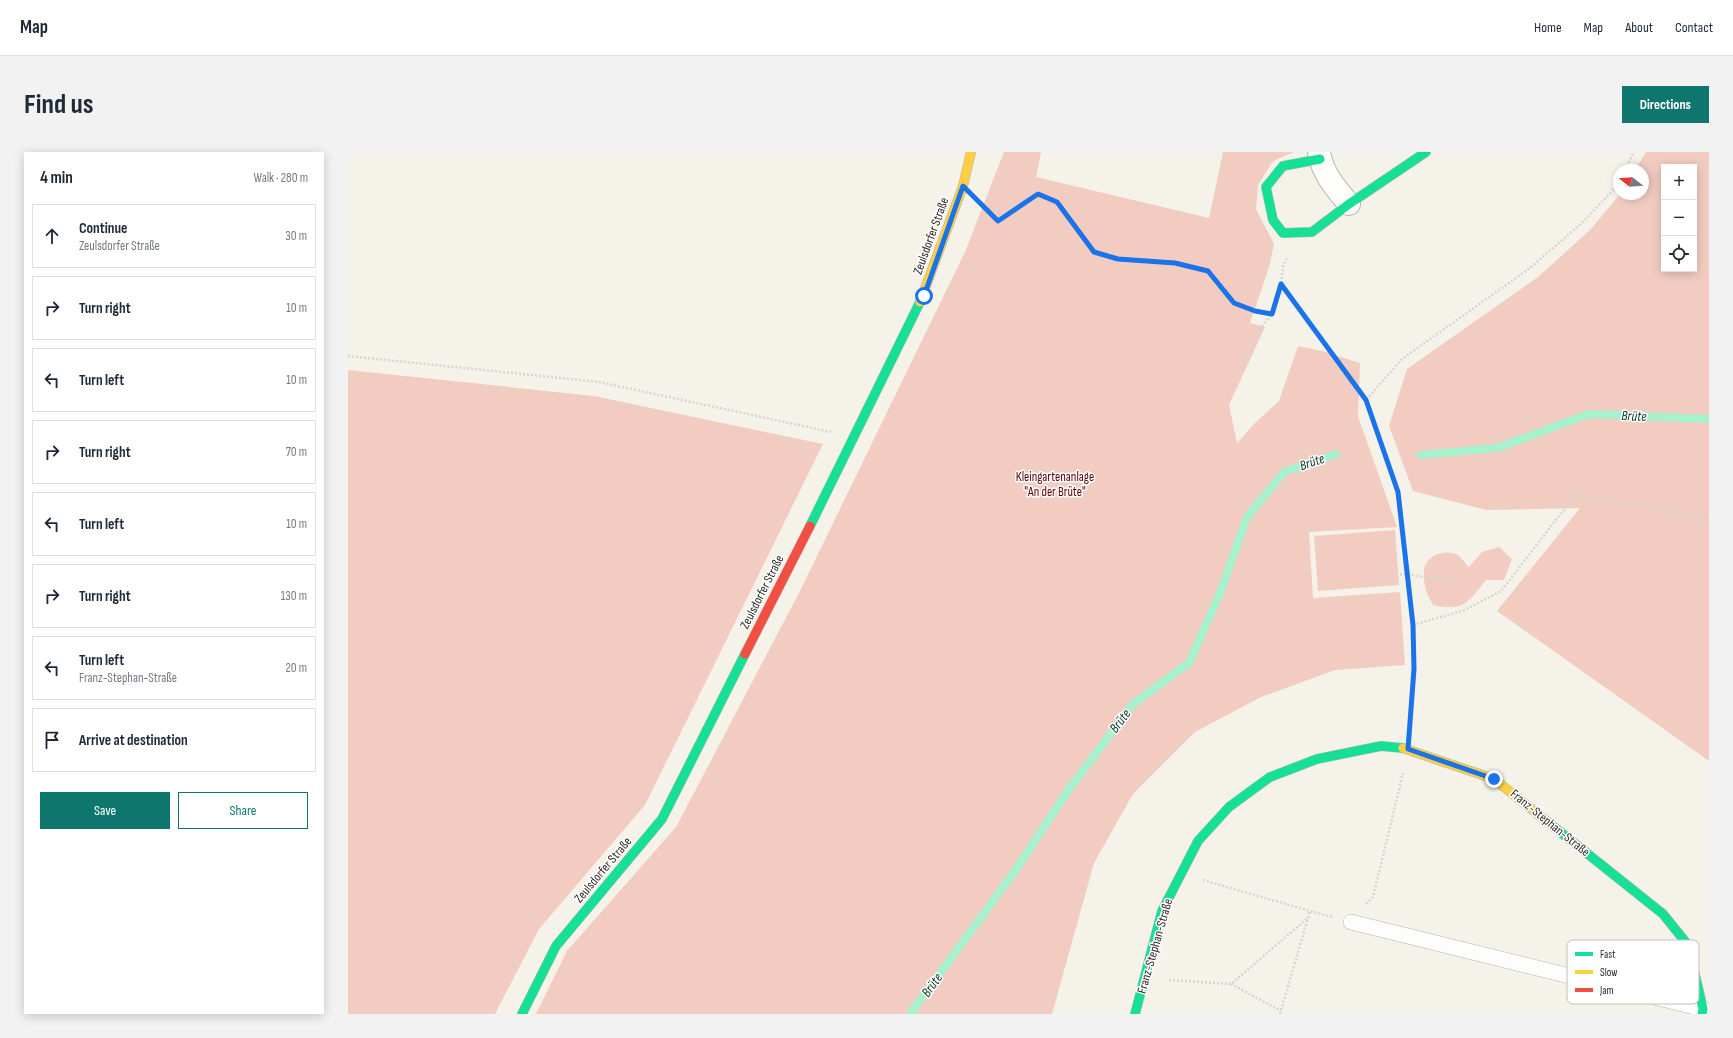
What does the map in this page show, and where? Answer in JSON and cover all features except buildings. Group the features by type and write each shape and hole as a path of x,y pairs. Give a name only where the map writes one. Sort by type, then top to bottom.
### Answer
{"street":[{"name":"Zeulsdorfer Straße","path":"522,1014 556,946 662,819 855,437 924,296 963,186 971,152"},
{"path":"1349,204 1332,184 1319,156 1283,166 1266,187 1273,220 1283,233 1312,232 1349,204 1426,152"},
{"name":"Franz-Stephan-Straße","path":"1136,1014 1162,911 1180,873 1198,841 1229,807 1270,777 1317,759 1381,746 1408,749 1494,779 1664,914 1684,940"},
{"name":"Franz-Stephan-Straße","path":"1699,998 1702,1012"}],"lane":[{"name":"Franz-Stephan-Straße","path":"1351,922 1567,977"},
{"name":"Franz-Stephan-Straße","path":"1671,1004 1702,1012"}],"path":[{"path":"1628,164 1634,152"},
{"path":"963,186 998,221 1038,194 1057,202 1094,252 1118,259 1175,263 1208,271 1234,303 1255,311 1272,314"},
{"path":"1366,400 1402,359 1530,268 1583,222 1613,190"},
{"path":"1231,382 1256,333 1272,314 1281,284 1283,267 1291,250 1312,232"},
{"path":"1180,873 1351,922 1373,897 1408,749 1414,669 1413,625 1406,574 1398,492 1366,400 1281,284"},
{"path":"348,356 599,382 855,437"},
{"path":"1413,625 1465,610 1501,591 1576,494 1709,519"},
{"path":"1376,577 1406,574 1452,582"},
{"path":"1145,979 1231,984 1280,1013 1310,916 1310,911"},
{"path":"1231,984 1310,916"}],"green space":[{"name":"Kleingartenanlage \"An der Brüte\"","path":"1004,152 1041,152 1036,177 1209,218 1223,152 1294,152 1273,161 1258,185 1256,209 1274,244 1269,267 1250,323 1265,327 1229,405 1237,443 1255,423 1279,401 1298,346 1322,351 1360,363 1358,416 1397,527 1309,532 1313,598 1400,592 1405,665 1335,670 1261,697 1195,732 1133,794 1094,863 1052,1014 536,1014 567,951 676,827 800,591 965,252"},
{"path":"1646,152 1709,152 1709,761 1497,611 1580,508 1486,510 1413,491 1389,426 1407,369 1538,277 1590,230 1615,200 1649,200 1649,164 1639,164"},
{"path":"348,370 594,396 823,444 645,805 539,929 495,1014 348,1014"},
{"path":"1395,530 1399,585 1318,591 1314,536"},
{"path":"1499,547 1512,559 1504,580 1486,580 1469,599 1459,606 1443,607 1433,605 1424,581 1425,566 1431,558 1442,553 1453,553 1458,555 1469,567 1482,552"}],"waterway":[{"name":"Brüte","path":"1421,455 1497,448 1589,414 1709,419"},
{"name":"Brüte","path":"910,1014 1017,868 1069,789 1133,704 1189,663 1220,593 1247,517 1284,472 1336,454"}],"traffic: fast":[{"path":"1320,159 1283,166 1266,187 1273,220 1283,233 1312,232 1349,204 1426,152"},
{"path":"810,526 920,302"},
{"path":"522,1014 556,946 662,819 745,654"},
{"path":"1135,1014 1162,911 1198,841 1229,807 1270,777 1317,759 1381,746 1403,748"},
{"path":"1549,823 1663,914 1684,940"},
{"path":"1699,992 1703,1009 1702,1014"}],"traffic: slow":[{"path":"920,302 963,186 971,152"},
{"path":"1403,748 1494,779 1549,823"}],"traffic: jam":[{"path":"745,654 810,526"}],"route":[{"path":"924,296 963,186 998,221 1038,194 1057,202 1094,252 1118,259 1175,263 1208,271 1234,303 1255,311 1272,314 1281,284 1366,400 1398,492 1406,574 1413,625 1414,669 1408,749 1494,779"}]}
